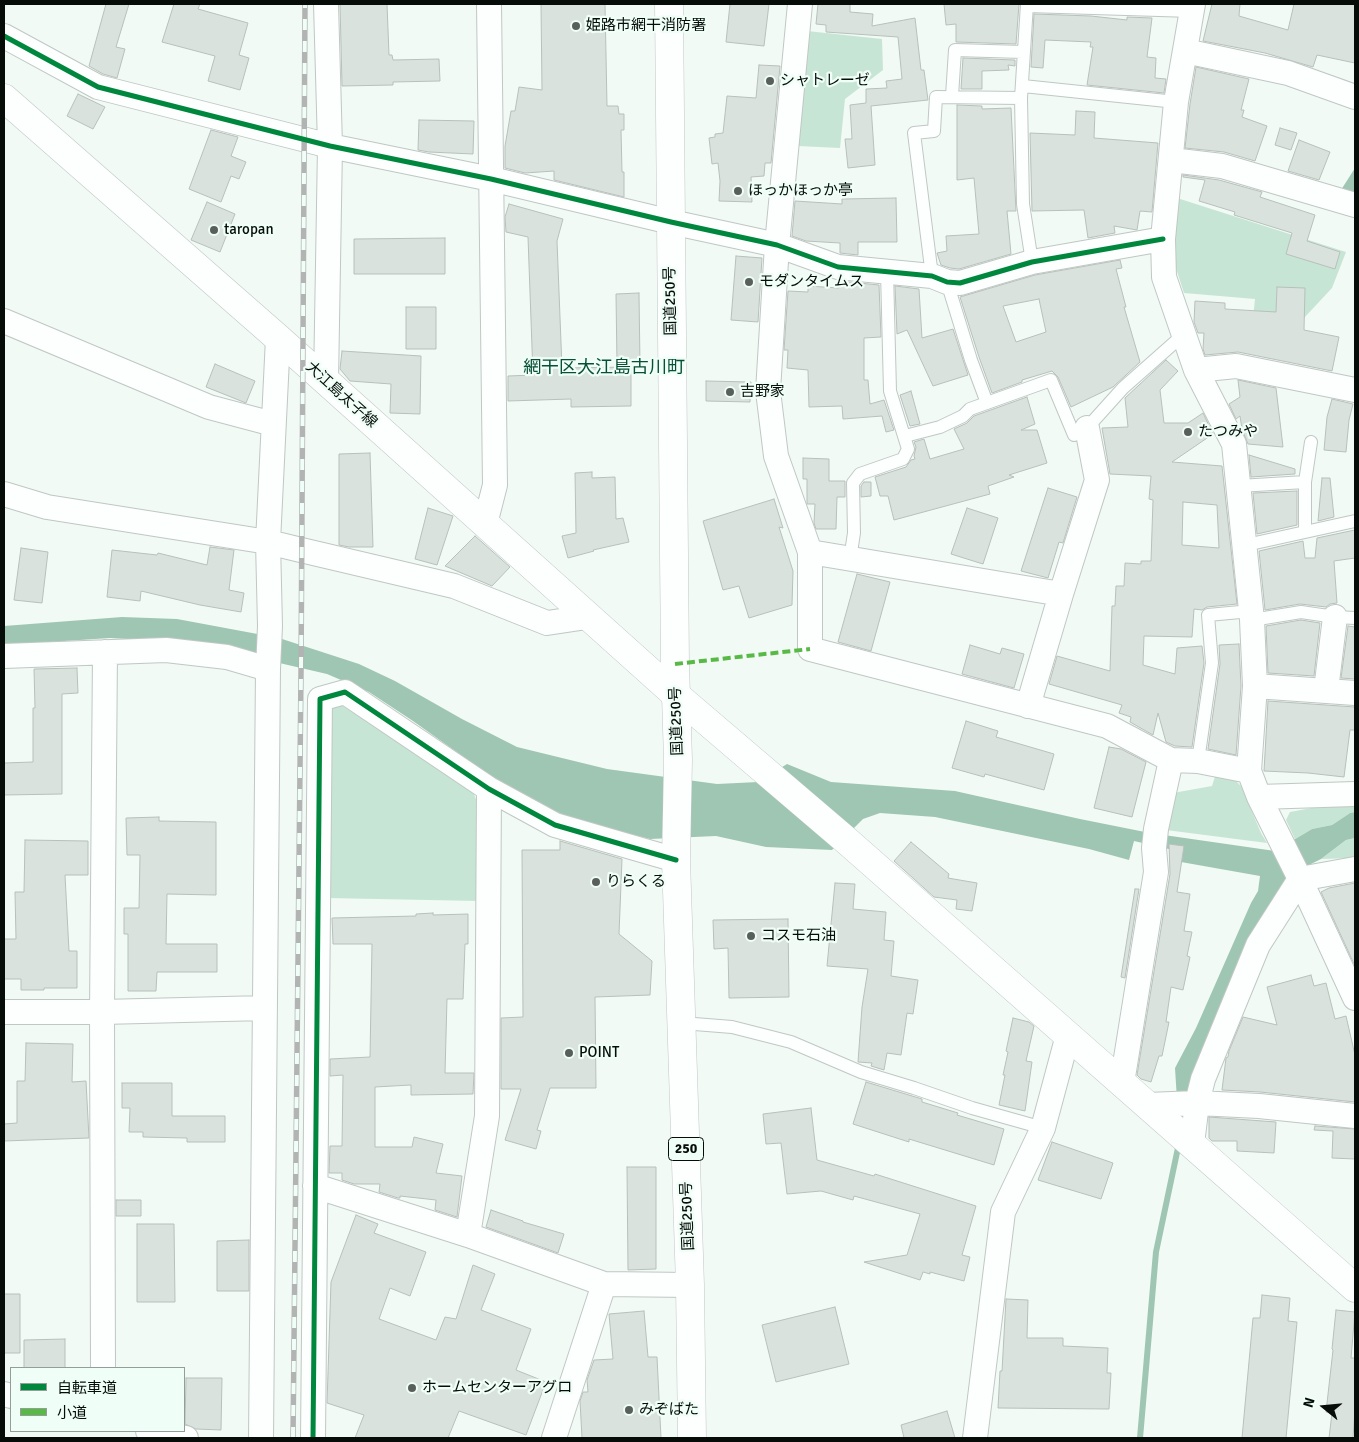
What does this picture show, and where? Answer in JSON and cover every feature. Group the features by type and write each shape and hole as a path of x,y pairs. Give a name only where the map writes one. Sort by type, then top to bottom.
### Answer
{"main road":[{"name":"国道250号","path":"669,4 678,760 676,860 690,1286 692,1438"},
{"name":"大江島太子線","path":"4,98 278,338 676,695 766,770 1122,1082 1171,1108 1192,1144 1355,1288"}],"street":[{"path":"326,4 330,146 326,382"},
{"path":"485,524 495,485 489,4"},
{"path":"800,4 777,246 768,391 776,456 810,552 810,649 1107,726 1170,760 1198,761 1249,771"},
{"path":"1193,7 1176,102 1163,239 1164,276 1196,370 1234,444 1246,545 1255,686 1249,771 1259,797 1300,879 1355,998"},
{"path":"4,36 98,87 330,146 491,179 777,246 838,267 960,282 1032,262 1163,239"},
{"path":"1185,51 1288,73 1355,97"},
{"path":"1171,160 1222,166 1355,206"},
{"path":"4,321 209,407 273,424"},
{"path":"261,1438 268,669 270,626 268,542 278,338"},
{"path":"1196,370 1236,366 1355,390"},
{"path":"1028,706 1097,480 1087,428"},
{"path":"4,494 47,507 268,542 454,586 547,623 588,617"},
{"path":"810,552 1061,594"},
{"path":"1326,690 1345,617"},
{"path":"4,656 166,650 227,657 268,669"},
{"path":"102,1367 105,652"},
{"path":"1255,686 1355,693"},
{"path":"313,1438 320,699 344,692 489,788 555,825 676,860"},
{"path":"1122,1082 1156,872 1155,838 1170,760"},
{"path":"468,1235 487,1116 489,788"},
{"path":"1259,797 1355,794"},
{"path":"1171,1108 1203,1079 1258,945 1300,879 1355,869"},
{"path":"4,1012 102,1012 265,1008"},
{"path":"975,1438 1003,1212 1043,1128 1068,1035"},
{"path":"1171,1108 1259,1106 1355,1116"},
{"path":"315,1186 468,1235 604,1284 690,1286"},
{"path":"554,1438 604,1284"},
{"path":"153,1432 186,1438"}],"lane":[{"path":"1032,262 1023,204 1022,92 1027,5 1193,7"},
{"path":"952,96 955,50 1023,52"},
{"path":"987,403 939,279 914,133 934,131 936,97 1022,92 1176,102"},
{"path":"850,558 854,532 853,483 860,474 903,459 908,449 890,391 887,272"},
{"path":"905,436 940,427 963,416 970,409 1051,380 1074,435 1087,428 1123,388 1183,335"},
{"path":"1305,532 1305,482 1311,442"},
{"path":"1238,486 1305,482"},
{"path":"1246,545 1355,521"},
{"path":"1198,761 1212,662 1208,615 1251,616 1301,612 1345,617"},
{"path":"682,1023 732,1028 791,1042 862,1072 972,1108 1043,1128"}],"shaded area":[{"path":"807,31 882,39 883,70 845,99 840,148 798,146"},
{"path":"1355,168 1355,195 1341,190"},
{"path":"1177,198 1346,252 1332,288 1304,318 1268,321 1252,328 1255,299 1184,293 1173,259"},
{"path":"122,617 177,619 279,638 359,664 395,681 462,719 517,747 607,769 717,784 758,782 787,764 831,782 955,791 1150,833 1275,851 1312,829 1332,825 1350,813 1355,812 1355,838 1346,840 1321,859 1287,876 1283,894 1191,1126 1178,1116 1175,1068 1196,1028 1258,891 1260,876 1181,862 1182,852 1134,841 1129,860 1089,849 935,817 880,813 863,819 832,850 766,847 716,836 650,839 579,821 538,804 503,785 369,692 327,674 249,656 165,641 110,638 4,645 4,626"},
{"path":"341,705 471,788 480,808 478,901 327,898 328,710"},
{"path":"1217,770 1229,774 1241,786 1267,843 1166,830 1173,793 1212,786"},
{"path":"1344,802 1355,803 1355,812 1350,813 1332,825 1312,829 1295,839 1286,820 1290,812"},
{"path":"1355,838 1355,858 1321,859 1346,840"}],"building":[{"path":"106,4 129,4 116,47 125,49 117,78 103,74 89,66"},
{"path":"174,4 200,4 198,9 248,23 239,55 249,58 240,90 208,81 215,56 162,42"},
{"path":"340,4 387,4 389,55 392,55 393,60 439,59 440,81 393,82 393,85 342,86"},
{"path":"541,4 605,4 607,106 618,106 619,114 624,114 624,130 621,130 624,197 554,180 554,171 525,173 505,168 505,146 511,111 515,111 519,87 542,90"},
{"path":"730,4 769,4 764,46 726,42"},
{"path":"818,4 850,4 850,12 873,14 872,26 915,18 921,70 924,70 928,100 871,106 875,165 848,168 845,139 852,139 850,105 866,103 866,89 887,88 886,81 902,79 898,37 826,32 826,25 816,24"},
{"path":"944,4 1019,4 1016,44 956,42 956,24 946,25"},
{"path":"1212,4 1240,4 1239,16 1288,30 1294,4 1355,4 1355,63 1317,55 1313,67 1265,53 1203,41"},
{"path":"1034,14 1091,16 1127,20 1127,17 1152,18 1147,57 1156,58 1155,78 1166,79 1164,93 1087,85 1093,47 1090,47 1091,42 1045,40 1043,68 1031,67"},
{"path":"963,58 1015,60 1015,66 1008,65 1009,70 982,71 982,89 961,89"},
{"path":"759,65 780,66 771,163 765,163 764,176 751,177 752,202 719,201 720,181 718,163 712,164 709,138 715,137 715,134 723,133 727,96 756,98"},
{"path":"1196,67 1249,79 1241,110 1244,110 1242,117 1267,126 1255,161 1224,152 1185,148"},
{"path":"78,94 105,107 93,129 67,116"},
{"path":"957,105 982,106 982,109 1011,108 1016,211 1007,211 1011,254 959,269 941,265 937,253 947,251 946,236 979,234 974,178 957,180"},
{"path":"1076,111 1095,112 1094,138 1158,143 1152,212 1140,211 1137,230 1114,226 1115,233 1088,238 1084,210 1032,211 1030,133 1075,135"},
{"path":"419,120 474,121 473,154 418,150"},
{"path":"1280,128 1297,133 1291,150 1275,145"},
{"path":"211,130 238,137 231,156 246,162 239,179 231,176 221,202 189,189"},
{"path":"1299,140 1330,152 1319,180 1288,171"},
{"path":"1183,175 1219,180 1262,192 1260,197 1315,215 1307,241 1340,252 1335,269 1286,254 1292,233 1234,215 1235,212 1199,201 1205,180 1183,177"},
{"path":"896,198 897,242 858,242 858,255 840,253 840,243 806,241 792,236 795,201 842,204 842,199"},
{"path":"207,202 235,214 220,252 191,240"},
{"path":"509,204 563,219 557,241 562,368 631,367 631,406 571,407 571,399 508,401 508,376 533,375 528,237 506,232 505,217"},
{"path":"445,238 445,274 354,274 354,239"},
{"path":"736,256 762,258 758,322 731,320"},
{"path":"1120,260 1122,268 1116,269 1126,307 1124,307 1140,362 1113,387 1071,407 1058,377 1052,371 1022,380 1022,382 992,393 960,297 1035,275","holes":["1039,299 1046,332 1016,342 1003,306"]},
{"path":"839,281 879,285 881,337 864,338 864,380 868,380 870,404 884,400 894,430 886,432 882,416 843,419 842,406 809,407 808,370 787,368 788,350 784,350 788,291 808,292 808,286 839,288"},
{"path":"895,286 919,289 922,338 953,329 968,375 933,386 907,330 897,334"},
{"path":"1277,287 1305,288 1304,330 1339,337 1332,371 1238,352 1205,355 1203,349 1204,333 1198,333 1194,322 1195,301 1225,303 1225,309 1276,312"},
{"path":"639,293 640,365 617,365 616,294"},
{"path":"406,307 436,307 436,349 406,349"},
{"path":"342,351 421,356 420,414 390,413 391,384 350,381 340,369"},
{"path":"1166,360 1178,371 1160,390 1164,423 1188,423 1203,413 1213,434 1172,462 1222,466 1237,604 1207,607 1202,610 1194,609 1192,637 1144,636 1143,665 1175,674 1177,648 1202,646 1204,663 1192,747 1175,746 1166,742 1158,713 1153,735 1130,722 1131,717 1119,713 1122,705 1049,684 1057,656 1110,671 1112,606 1115,606 1116,586 1124,586 1125,563 1141,564 1141,561 1151,561 1153,500 1149,499 1151,476 1110,474 1102,428 1128,427 1125,398","holes":["1183,502 1217,505 1219,548 1182,545"]},
{"path":"215,364 255,381 246,403 206,387"},
{"path":"1238,380 1276,388 1283,447 1248,444 1242,429 1240,416 1236,419 1229,404 1240,397"},
{"path":"706,381 751,382 750,402 706,401"},
{"path":"911,391 920,424 910,426 900,395"},
{"path":"1027,397 1035,424 1021,430 1037,430 1047,463 1009,475 1014,477 988,486 990,494 894,520 888,496 880,496 875,477 906,467 911,460 915,459 916,447 914,442 924,439 930,459 964,449 954,429 967,423 974,416"},
{"path":"1332,399 1353,404 1349,420 1346,452 1324,450 1327,417"},
{"path":"370,453 373,547 339,545 339,454"},
{"path":"1249,455 1295,469 1295,474 1251,477"},
{"path":"803,458 829,459 829,481 845,481 845,497 837,497 836,529 816,529 814,523 815,504 807,504 807,479 803,479"},
{"path":"592,472 592,478 615,477 616,519 623,518 629,542 568,558 562,536 576,533 575,473"},
{"path":"1322,478 1330,478 1334,517 1318,521"},
{"path":"864,482 871,482 871,496 861,497 861,486"},
{"path":"1048,488 1077,497 1063,543 1059,542 1048,578 1021,571"},
{"path":"1297,491 1297,525 1257,534 1253,493"},
{"path":"774,499 783,528 779,527 793,571 792,605 749,618 739,586 723,590 703,521"},
{"path":"428,508 453,516 437,565 415,559"},
{"path":"967,508 998,518 983,564 951,554"},
{"path":"1355,530 1355,558 1334,561 1337,603 1326,607 1300,604 1265,610 1259,551 1303,541 1305,558 1315,558 1317,538"},
{"path":"475,536 510,567 492,586 445,566"},
{"path":"210,547 234,550 229,590 244,593 241,612 200,605 141,591 140,601 107,597 112,550 157,555 158,553 207,565"},
{"path":"21,548 48,552 42,603 14,600"},
{"path":"857,574 890,582 871,651 838,642"},
{"path":"1301,620 1320,623 1314,676 1268,673 1266,626"},
{"path":"1348,626 1355,627 1355,679 1341,678"},
{"path":"1239,644 1241,686 1236,755 1208,749 1220,664 1219,645"},
{"path":"970,645 1000,654 1002,648 1024,654 1014,688 962,674"},
{"path":"77,668 78,693 62,694 62,794 4,795 4,763 33,762 34,669"},
{"path":"1268,701 1355,707 1355,730 1350,730 1344,777 1264,771"},
{"path":"966,721 998,731 996,737 1054,754 1044,790 985,774 984,777 952,768"},
{"path":"1109,747 1121,749 1146,762 1132,817 1094,808"},
{"path":"159,817 159,821 216,822 216,895 167,894 166,944 217,944 217,972 157,972 156,991 128,991 128,934 124,934 124,908 139,908 140,855 127,855 126,818"},
{"path":"25,840 88,841 88,875 65,875 69,951 77,951 77,988 21,990 21,979 4,979 4,939 16,939 15,892 24,892"},
{"path":"560,841 622,859 619,934 652,961 650,995 595,997 596,1088 550,1088 537,1130 541,1131 536,1149 505,1140 521,1089 501,1089 501,1018 523,1017 522,850 560,850"},
{"path":"911,842 949,874 948,878 977,883 972,911 956,909 957,900 934,897 894,861"},
{"path":"1169,844 1184,846 1177,892 1190,894 1184,931 1192,932 1187,956 1190,957 1183,990 1171,987 1166,1022 1169,1022 1162,1056 1159,1056 1151,1082 1141,1079 1137,1075 1170,874"},
{"path":"835,883 855,884 853,909 886,912 884,940 894,941 891,976 918,980 913,1014 907,1013 901,1055 887,1053 884,1070 871,1066 872,1063 858,1062 862,1007 868,969 827,966"},
{"path":"1355,883 1355,966 1321,892 1329,888"},
{"path":"1135,889 1139,889 1125,978 1121,977"},
{"path":"433,913 433,915 468,914 468,944 465,944 463,999 447,999 445,1073 474,1073 473,1094 411,1095 411,1085 375,1087 375,1147 412,1147 414,1137 443,1144 436,1173 462,1176 457,1217 435,1210 436,1200 400,1196 398,1198 379,1192 380,1184 354,1184 342,1180 342,1173 329,1173 330,1146 342,1146 343,1075 330,1076 330,1059 370,1057 372,944 333,944 332,918 416,916 416,914"},
{"path":"788,919 789,997 729,998 728,948 714,949 713,920"},
{"path":"1311,975 1314,986 1326,983 1335,1019 1346,1016 1355,1055 1355,1102 1222,1090 1226,1058 1243,1017 1277,1025 1267,987"},
{"path":"1013,1018 1029,1022 1034,1026 1026,1061 1032,1062 1025,1111 999,1105 1008,1052 1006,1051"},
{"path":"26,1043 73,1044 72,1082 86,1081 89,1138 4,1141 4,1124 17,1123 17,1081 25,1081"},
{"path":"866,1082 922,1099 922,1102 958,1113 957,1115 1004,1129 994,1165 909,1139 909,1142 853,1124"},
{"path":"122,1083 172,1083 172,1116 225,1116 225,1142 187,1142 187,1138 143,1137 143,1132 129,1132 130,1108 122,1108"},
{"path":"811,1108 817,1160 874,1176 875,1174 976,1206 962,1255 970,1257 964,1281 930,1272 930,1274 923,1272 920,1280 864,1262 907,1255 920,1214 854,1196 853,1200 821,1191 787,1194 781,1143 766,1144 763,1114"},
{"path":"1209,1117 1276,1122 1274,1153 1237,1151 1237,1141 1212,1141 1209,1138"},
{"path":"1315,1126 1355,1129 1355,1159 1332,1158 1333,1131 1314,1130"},
{"path":"1052,1142 1113,1163 1101,1199 1038,1180"},
{"path":"627,1167 656,1167 656,1269 628,1270"},
{"path":"116,1200 141,1200 141,1216 116,1216"},
{"path":"491,1210 564,1234 558,1253 486,1227"},
{"path":"356,1215 378,1224 374,1233 426,1252 410,1296 390,1288 379,1319 436,1340 445,1317 456,1319 473,1265 495,1274 481,1310 531,1329 516,1370 546,1382 526,1435 459,1411 448,1438 355,1438 364,1415 327,1403 331,1282"},
{"path":"137,1224 174,1224 175,1302 137,1302"},
{"path":"249,1240 249,1291 217,1291 217,1241"},
{"path":"4,1294 20,1294 20,1353 4,1353"},
{"path":"1262,1295 1290,1298 1288,1321 1297,1322 1286,1438 1242,1438 1253,1318 1260,1318"},
{"path":"1006,1299 1028,1300 1027,1338 1063,1338 1063,1346 1108,1348 1107,1373 1111,1373 1109,1409 998,1408"},
{"path":"835,1307 849,1364 776,1382 762,1325"},
{"path":"1336,1310 1355,1312 1351,1358 1355,1358 1353,1438 1329,1438 1332,1413 1326,1412"},
{"path":"644,1311 648,1357 657,1357 661,1438 582,1438 580,1401 583,1392 588,1392 587,1380 594,1360 613,1359 609,1314"},
{"path":"65,1339 65,1367 24,1367 24,1340"},
{"path":"186,1378 222,1378 221,1430 196,1429 185,1424"},
{"path":"947,1411 955,1438 904,1438 901,1425"}],"waterway":[{"path":"1140,1438 1156,1252 1179,1143"}],"railway":[{"path":"293,1438 301,673 305,4"}],"marked path":[{"path":"675,664 810,649"}],"cycle path":[{"path":"4,36 98,87 330,146 491,179 777,245 838,267 932,276 947,282 960,283 1032,262 1163,239"},
{"path":"313,1438 320,699 345,692 489,789 555,825 676,860"}],"place":[{"name":"姫路市網干消防署","path":"576,26"},
{"name":"シャトレーゼ","path":"770,81"},
{"name":"ほっかほっか亭","path":"738,191"},
{"name":"taropan","path":"214,230"},
{"name":"モダンタイムス","path":"749,282"},
{"name":"吉野家","path":"730,392"},
{"name":"たつみや","path":"1188,432"},
{"name":"りらくる","path":"596,882"},
{"name":"コスモ石油","path":"751,936"},
{"name":"POINT","path":"569,1053"},
{"name":"ホームセンターアグロ","path":"412,1388"},
{"name":"みぞばた","path":"629,1410"}],"district":[{"name":"網干区大江島古川町","path":"604,368"}]}
